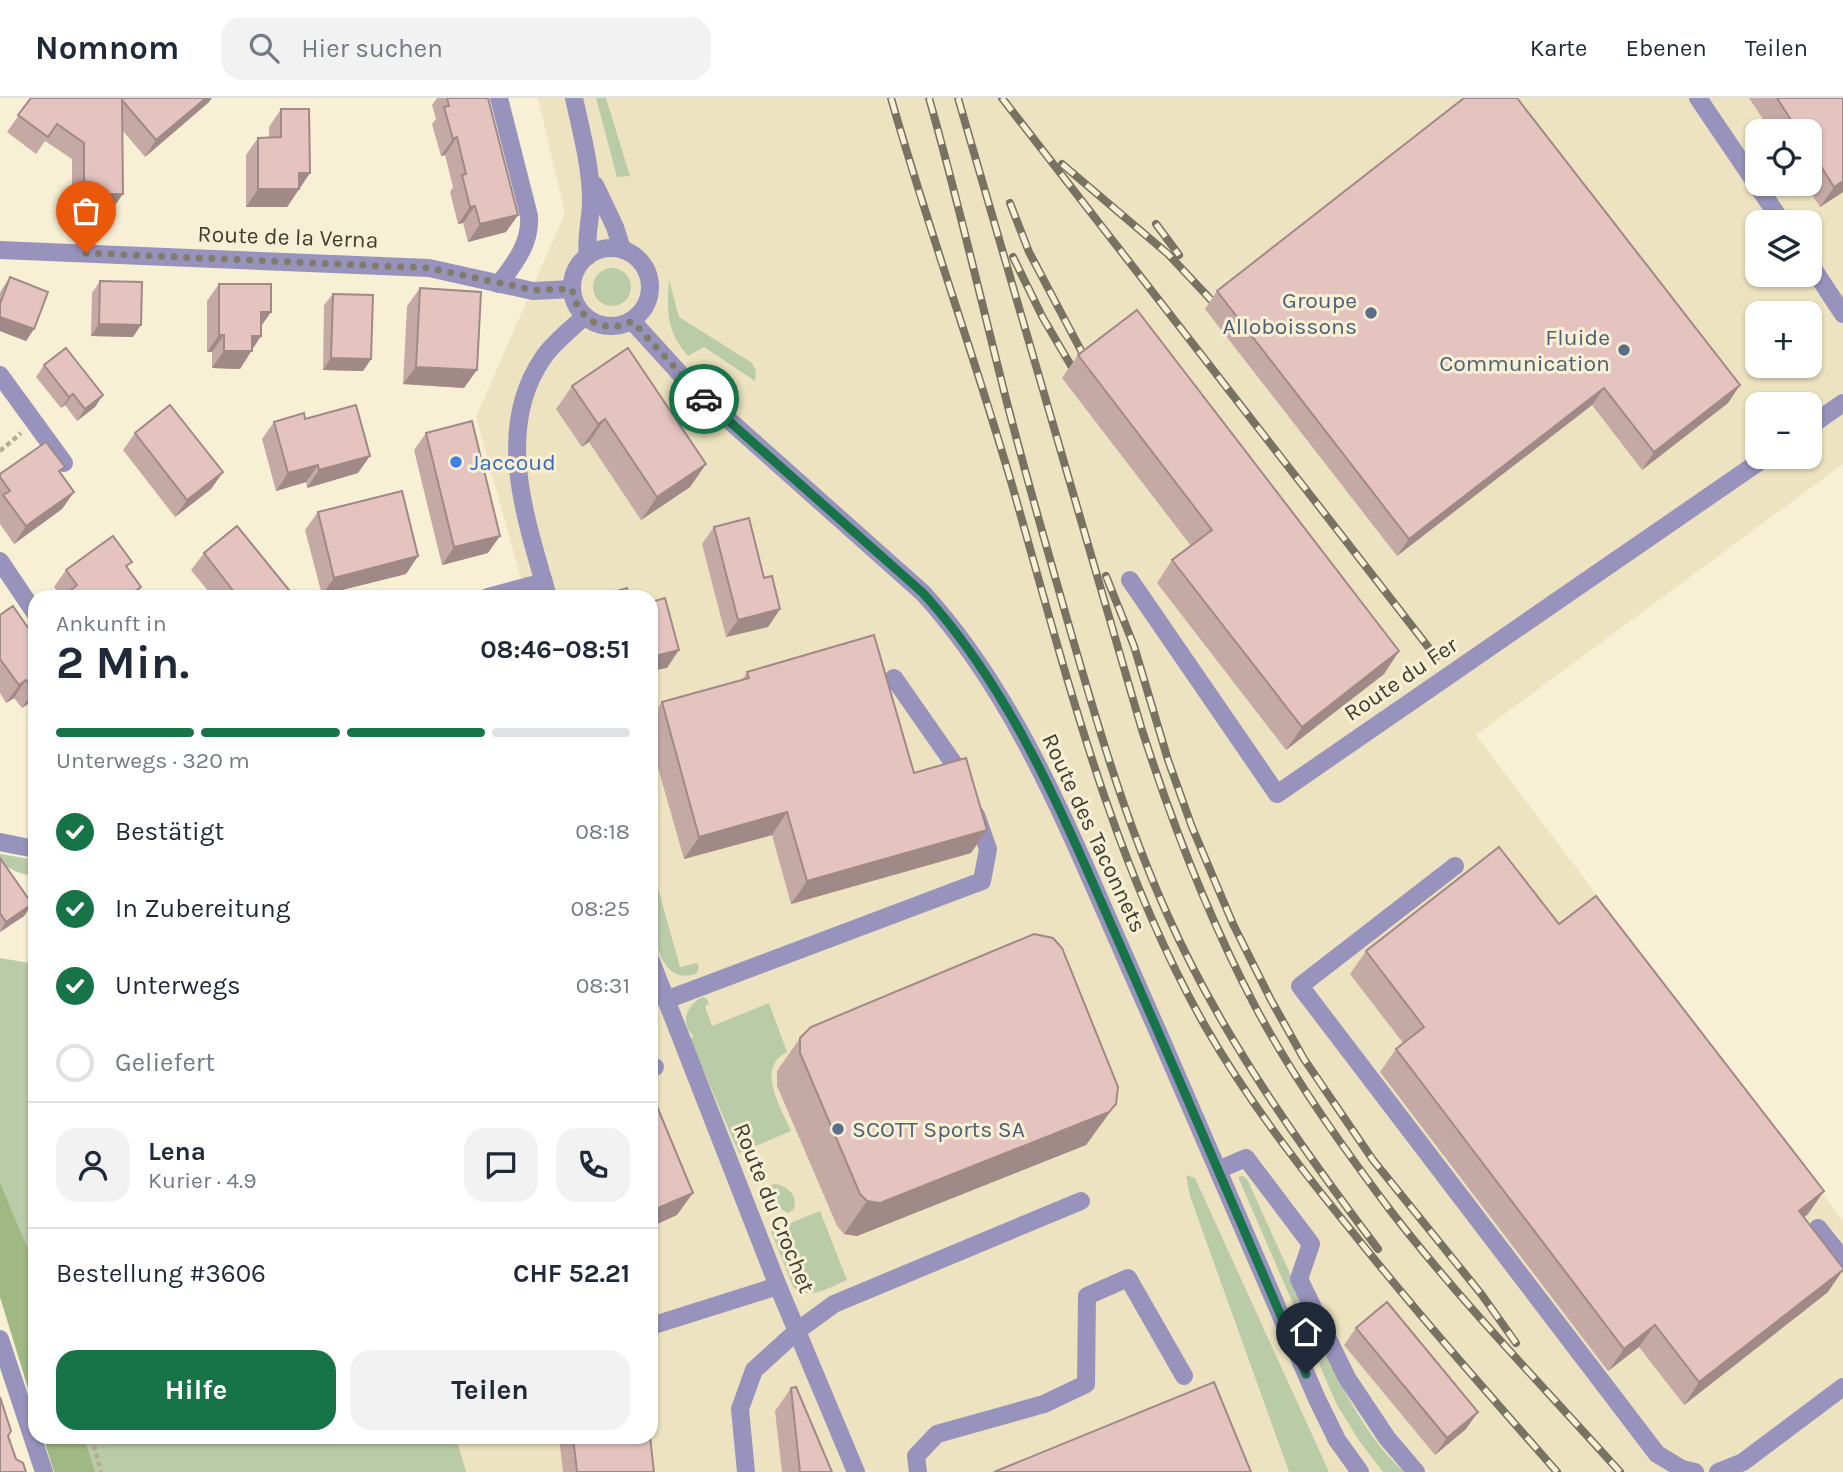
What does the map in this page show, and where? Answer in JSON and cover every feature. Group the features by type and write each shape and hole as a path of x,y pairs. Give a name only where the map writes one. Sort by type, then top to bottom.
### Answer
{"street":[{"path":"499,98 530,227 527,240 515,264 499,284"},
{"path":"574,98 589,166 592,208 587,233 588,256"},
{"path":"1698,98 1774,210"},
{"path":"589,166 622,249"},
{"path":"611,248 622,249 631,253 646,270 649,294 645,306 632,321 624,325 605,327 584,317 578,309 572,289 574,276 588,256 611,248"},
{"name":"Route de la Verna","path":"0,250 429,268 533,290 572,289"},
{"path":"1822,282 1843,314"},
{"path":"546,589 520,485 516,428 527,390 542,359 584,317"},
{"name":"Route des Taconnets","path":"632,321 694,389 923,593 953,625 979,661 1003,700 1051,793 1317,1399 1337,1440 1360,1472"},
{"path":"0,375 64,463"},
{"path":"1822,418 1843,403"},
{"name":"Route du Fer","path":"1130,580 1277,794 1749,469"},
{"path":"0,561 28,603"},
{"path":"666,1000 982,881 988,849 961,774 894,678"},
{"path":"0,842 28,848"},
{"path":"1455,866 1300,986 1657,1454 1682,1469 1695,1472"},
{"name":"Route du Crochet","path":"658,979 778,1286 856,1472"},
{"path":"1218,1170 1246,1158 1311,1244 1299,1279 1347,1378 1387,1438 1416,1472"},
{"path":"746,1472 740,1409 754,1370 797,1331 834,1304 1081,1201"},
{"path":"1818,1227 1843,1259"},
{"path":"918,1472 916,1456 937,1434 1044,1404 1086,1384 1087,1296 1128,1278 1184,1376"},
{"path":"658,1324 778,1286"},
{"path":"0,1339 28,1424"},
{"path":"1718,1472 1743,1462 1843,1387"},
{"path":"35,1444 44,1472"}],"path":[{"path":"94,1444 102,1472"}],"shaded area":[{"path":"538,98 1843,98 1843,464 1476,735 1843,1221 1843,1472 465,1472 458,1444 658,1444 658,590 524,590 476,417 565,213"}],"green space":[{"path":"596,98 606,98 630,176 617,177"},
{"path":"612,268 625,274 631,287 625,300 612,306 599,300 593,287 599,274"},
{"path":"669,280 679,317 752,363 756,371 755,381 704,347 688,356 672,329 668,301"},
{"path":"0,854 28,859 28,875 17,872 0,863"},
{"path":"658,888 680,967 697,963 699,968 696,974 680,975 668,967 660,953"},
{"path":"0,958 28,963 28,1322 0,1253"},
{"path":"703,997 709,1004 705,1006 712,1026 769,1003 787,1052 778,1059 773,1068 773,1088 791,1131 739,1153 690,1039 694,1036 687,1026 686,1015 692,1005"},
{"path":"1186,1175 1195,1178 1329,1472 1289,1472 1190,1196"},
{"path":"1238,1177 1247,1179 1349,1399 1374,1438 1404,1472 1383,1472 1337,1405"},
{"path":"0,1183 28,1249 28,1388 0,1297"},
{"path":"776,1184 789,1190 794,1197 795,1205 788,1213 773,1204 768,1190 771,1185"},
{"path":"820,1211 847,1280 820,1291 806,1293 793,1287 771,1231"},
{"path":"45,1444 86,1444 95,1472 54,1472"},
{"path":"78,1444 458,1444 466,1472 89,1472"}],"building":[{"path":"31,98 206,98 156,140 122,100 123,194 84,194 84,143 57,124 48,137 18,115"},
{"path":"447,98 488,98 518,215 480,224 475,206 470,207 457,137 453,139 444,107 449,106"},
{"path":"1464,98 1517,98 1740,385 1654,452 1604,388 1409,539 1217,291"},
{"path":"1777,98 1843,98 1843,181 1834,187 1822,168 1822,119 1790,119"},
{"path":"281,109 309,109 310,173 299,173 299,189 258,189 258,138 281,137"},
{"path":"10,277 48,292 34,329 0,317 0,304"},
{"path":"100,281 142,282 141,325 99,324"},
{"path":"219,284 271,284 271,312 261,312 261,336 252,336 252,351 224,351 224,335 219,335"},
{"path":"420,288 481,292 477,370 416,367"},
{"path":"333,294 373,295 371,359 331,358"},
{"path":"1137,310 1399,651 1302,727 1172,560 1212,530 1078,355"},
{"path":"66,348 103,395 85,409 73,394 69,397 44,365"},
{"path":"628,348 706,464 657,497 605,419 598,424 572,386"},
{"path":"170,405 223,472 187,500 135,433"},
{"path":"356,405 370,456 319,470 318,465 288,473 274,422 304,413 305,419"},
{"path":"472,421 500,536 454,547 426,433"},
{"path":"46,442 65,467 59,471 74,492 26,526 3,495 10,491 0,474"},
{"path":"402,491 418,556 334,578 318,512"},
{"path":"749,518 764,578 772,576 780,609 738,620 714,527"},
{"path":"237,526 289,590 233,590 204,553"},
{"path":"113,536 132,562 126,566 141,587 137,590 71,590 77,585 66,570"},
{"path":"665,598 679,650 658,655 658,600"},
{"path":"13,606 28,628 28,683 26,680 19,685 0,659 0,615"},
{"path":"874,635 914,773 966,758 987,830 807,881 787,812 699,837 662,702 749,678 747,672"},
{"path":"1499,847 1559,924 1596,896 1824,1191 1799,1211 1843,1270 1699,1382 1655,1325 1624,1349 1396,1049 1424,1027 1366,951"},
{"path":"0,858 28,898 28,907 6,922 0,913"},
{"path":"1034,934 1053,938 1062,948 1118,1087 1116,1104 1109,1112 880,1203 867,1201 860,1194 800,1053 800,1038 811,1027"},
{"path":"658,1109 693,1193 658,1208"},
{"path":"1387,1302 1478,1412 1447,1438 1356,1328"},
{"path":"1214,1382 1251,1472 994,1472"},
{"path":"796,1387 832,1472 800,1472 791,1388"},
{"path":"0,1397 11,1431 8,1436 16,1459 23,1463 26,1472 0,1472"},
{"path":"574,1444 651,1444 654,1472 577,1472"}],"railway":[{"path":"891,98 1012,485 1093,762 1142,896 1172,962 1221,1053 1292,1155 1400,1291 1557,1472"},
{"path":"929,98 1034,502 1100,732 1138,844 1189,961 1237,1047 1319,1170 1378,1249"},
{"path":"958,98 1142,730 1193,872 1223,941 1256,1008 1302,1086 1390,1210 1474,1311 1620,1472"},
{"path":"1002,98 1436,657"},
{"path":"1062,164 1168,254 1213,302"},
{"path":"1010,203 1029,252 1086,360"},
{"path":"1156,224 1179,255"},
{"path":"1013,257 1043,318 1073,369"},
{"path":"1106,576 1134,646 1168,760 1192,827 1233,924 1271,1000 1304,1059 1373,1160 1482,1295 1516,1343"}],"way so far":[{"path":"86,253 429,268 515,288 558,291 572,289 574,300 584,317 605,327 624,325 632,321 704,399"}],"place":[{"name":"Groupe Alloboissons","path":"1371,313"},
{"name":"Fluide Communication","path":"1624,350"},
{"name":"Jaccoud","path":"456,462"},
{"name":"SCOTT Sports SA","path":"838,1129"}],"route":[{"path":"704,399 923,593 953,625 979,661 1003,700 1051,793 1096,890 1306,1374"}]}
